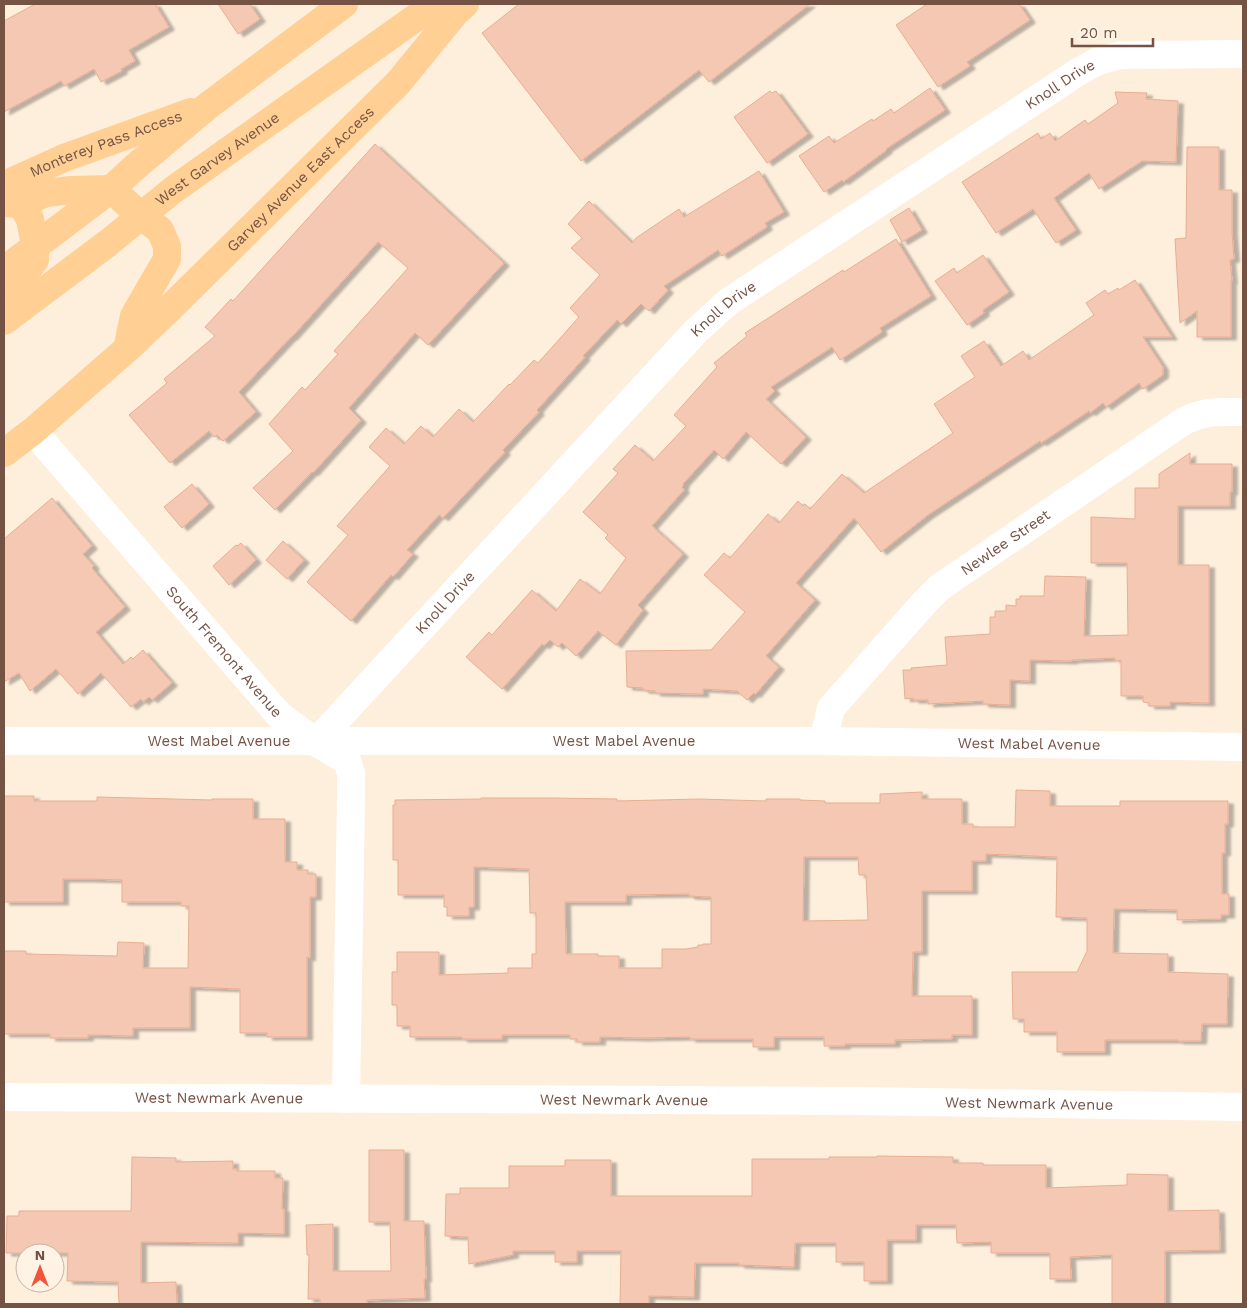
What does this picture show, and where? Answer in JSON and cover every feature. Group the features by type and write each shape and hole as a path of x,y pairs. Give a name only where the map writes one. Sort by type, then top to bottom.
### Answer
{"main road":[{"path":"4,270 111,189 209,105 344,4"},
{"name":"West Garvey Avenue","path":"4,321 108,243 173,190 435,4"},
{"name":"Garvey Avenue East Access","path":"4,454 128,349 168,310 398,83 456,12 465,4"},
{"name":"Monterey Pass Access","path":"10,197 64,158 209,105"},
{"path":"10,197 71,190 111,189 160,230 167,246 167,259 134,316 128,349"},
{"path":"4,294 16,284 35,260 30,219 10,197"}],"street":[{"name":"Knoll Drive","path":"316,742 696,331 728,302 1078,72 1098,61 1121,55 1243,54"},
{"name":"Newlee Street","path":"823,741 831,708 940,587 1184,421 1210,412 1243,412"},
{"name":"South Fremont Avenue","path":"33,430 279,715 316,742 347,760 351,773 346,1099"},
{"name":"West Mabel Avenue","path":"4,741 823,741 1243,746"},
{"name":"West Newmark Avenue","path":"4,1097 858,1101 1243,1107"}],"building":[{"path":"35,4 155,4 169,27 129,50 135,61 121,69 122,71 101,82 94,69 64,86 61,81 4,112 4,21"},
{"path":"218,4 250,4 260,19 238,34"},
{"path":"519,4 810,4 709,82 699,70 581,161 482,33"},
{"path":"927,4 1019,4 1030,20 967,62 970,66 938,87 896,25"},
{"path":"930,88 945,110 886,149 843,182 842,180 824,192 799,156 829,136 834,143 891,109 894,113"},
{"path":"770,91 772,93 776,91 808,134 767,163 734,117"},
{"path":"1115,92 1147,93 1146,99 1178,101 1176,162 1142,161 1099,189 1089,173 1054,198 1076,230 1056,243 1033,209 996,233 962,182 1038,133 1041,139 1050,133 1055,141 1085,120 1088,124 1118,103"},
{"path":"375,144 504,263 428,345 415,333 349,408 361,420 313,473 275,510 253,488 293,451 269,424 302,387 305,390 338,354 334,351 408,268 378,242 239,392 256,412 223,441 217,435 214,437 209,431 170,463 129,415 167,383 164,379 215,336 205,327 231,299 233,301"},
{"path":"1187,147 1219,147 1219,190 1232,190 1234,259 1230,260 1232,281 1231,337 1197,337 1197,311 1180,323 1175,239 1186,238"},
{"path":"759,171 784,212 765,223 767,227 722,256 718,250 664,286 668,290 649,311 641,304 621,324 617,320 537,410 539,412 503,450 505,452 443,518 439,515 407,550 413,554 393,577 391,575 351,621 307,582 348,535 337,526 390,466 369,447 386,428 404,444 421,426 433,437 459,409 473,422 534,360 538,363 579,317 570,308 600,275 571,248 582,238 568,224 589,201 632,243 636,238 679,209 684,217"},
{"path":"909,208 922,230 902,242 890,220"},
{"path":"896,239 931,296 880,328 882,332 840,360 832,347 771,387 775,391 766,399 806,437 781,464 746,432 723,459 714,450 683,484 684,490 652,526 683,554 638,605 643,610 616,645 598,631 576,656 562,643 558,647 550,640 544,646 542,644 502,689 466,657 489,632 492,635 532,590 556,611 580,579 600,594 626,558 605,538 608,535 583,512 618,473 613,469 635,445 653,461 686,426 674,415 717,367 714,363 747,336 745,333 843,270 844,272"},
{"path":"983,255 1009,292 983,310 984,313 967,325 935,281 954,268 957,273"},
{"path":"1135,280 1172,337 1143,337 1163,367 1163,375 1143,389 1139,383 1106,407 1103,403 1041,443 1040,441 928,515 881,552 854,518 796,583 815,600 766,656 779,667 755,695 754,693 747,700 737,691 703,689 703,694 655,693 655,691 643,690 643,688 627,687 626,651 711,650 745,612 704,575 724,553 730,558 768,514 779,523 798,501 810,509 842,474 864,493 953,433 934,404 975,377 961,356 984,341 1001,366 1023,351 1029,360 1094,315 1086,303 1105,290 1108,294 1118,288 1119,290"},
{"path":"1190,453 1190,464 1232,464 1230,506 1178,506 1178,565 1209,565 1209,703 1170,702 1170,706 1149,706 1149,703 1143,702 1143,696 1121,696 1121,660 1115,661 1115,658 1072,661 1030,660 1030,681 1010,680 1010,705 983,704 983,701 928,704 928,700 905,699 903,670 947,665 945,637 990,634 990,617 995,617 995,611 1006,611 1006,605 1016,606 1016,599 1020,599 1020,596 1044,596 1045,576 1086,577 1084,636 1128,635 1127,563 1091,563 1091,517 1135,519 1135,488 1159,488 1159,474"},
{"path":"192,484 209,504 182,528 164,507"},
{"path":"52,498 92,546 83,554 94,566 92,568 125,607 96,632 123,664 131,657 133,659 143,650 172,683 152,700 149,697 143,702 141,699 131,707 101,673 78,694 56,669 30,691 19,673 4,682 4,539"},
{"path":"283,541 304,560 287,579 266,560"},
{"path":"241,543 256,560 229,585 213,566 236,545"},
{"path":"1016,790 1050,791 1050,806 1120,806 1120,801 1228,801 1228,824 1225,824 1225,853 1222,853 1222,894 1229,894 1229,915 1221,915 1221,919 1177,920 1177,910 1114,909 1113,953 1168,954 1168,972 1228,974 1227,1024 1202,1024 1201,1041 1105,1040 1105,1052 1057,1052 1057,1032 1024,1032 1024,1019 1013,1019 1012,972 1077,972 1087,951 1087,918 1056,917 1057,857 986,854 986,861 972,861 972,891 922,891 922,952 913,952 912,996 972,996 972,1035 952,1035 952,1039 895,1040 895,1044 845,1044 845,1046 824,1046 824,1037 774,1037 774,1047 753,1047 753,1039 690,1039 690,1037 600,1037 600,1042 577,1042 577,1039 570,1039 570,1035 502,1035 502,1039 410,1037 410,1026 397,1026 397,1005 392,1005 392,972 397,972 397,952 439,952 439,975 508,973 508,968 532,968 532,954 536,954 536,913 530,913 529,869 474,867 474,907 469,907 469,916 447,916 447,907 444,907 444,895 398,895 398,860 393,860 393,805 395,805 395,800 552,798 617,799 617,801 699,799 766,801 766,799 800,799 825,801 825,803 880,803 880,794 922,792 922,799 962,799 962,824 973,824 973,827 1015,827","holes":["804,857 858,857 859,875 866,875 868,920 803,921","689,894 689,896 711,897 711,944 703,944 686,949 662,949 662,968 619,968 619,956 566,954 565,902 626,902 626,895"]},
{"path":"4,796 34,796 34,801 97,801 97,797 212,800 253,799 253,819 285,819 285,862 297,862 297,870 308,870 308,874 316,874 316,897 310,897 310,958 307,957 307,1037 267,1037 267,1033 240,1033 240,989 190,987 190,1028 133,1028 133,1036 88,1035 88,1038 50,1038 50,1034 4,1034 4,951 26,951 26,954 117,956 118,942 144,943 143,968 188,968 189,906 181,906 181,902 122,902 122,880 88,879 63,879 63,902 4,902"},
{"path":"369,1150 404,1150 404,1221 424,1221 425,1298 367,1300 367,1304 320,1304 320,1299 308,1299 309,1255 307,1255 306,1225 333,1224 333,1271 391,1271 390,1222 369,1222"},
{"path":"132,1157 176,1158 176,1162 233,1161 233,1169 237,1169 237,1171 275,1171 275,1178 283,1178 282,1209 284,1209 284,1234 238,1233 238,1243 141,1242 141,1283 176,1282 177,1304 119,1304 118,1282 67,1281 68,1253 65,1253 65,1243 15,1243 15,1253 6,1253 7,1216 19,1216 19,1211 131,1211"},
{"path":"829,1157 953,1157 953,1163 983,1163 983,1165 1046,1165 1046,1188 1127,1185 1127,1174 1168,1175 1168,1211 1219,1210 1220,1250 1165,1251 1165,1304 1112,1304 1112,1255 1070,1257 1071,1279 1050,1279 1050,1253 991,1253 991,1242 957,1243 956,1225 916,1225 916,1240 887,1240 887,1281 864,1281 864,1262 836,1262 836,1243 795,1243 794,1267 739,1265 739,1263 695,1263 694,1297 649,1296 649,1304 620,1304 621,1251 577,1251 577,1262 555,1262 555,1251 513,1251 513,1255 469,1264 468,1237 445,1236 446,1194 460,1194 460,1188 509,1188 509,1166 565,1166 565,1160 611,1160 611,1196 752,1196 752,1159 829,1159"}]}
